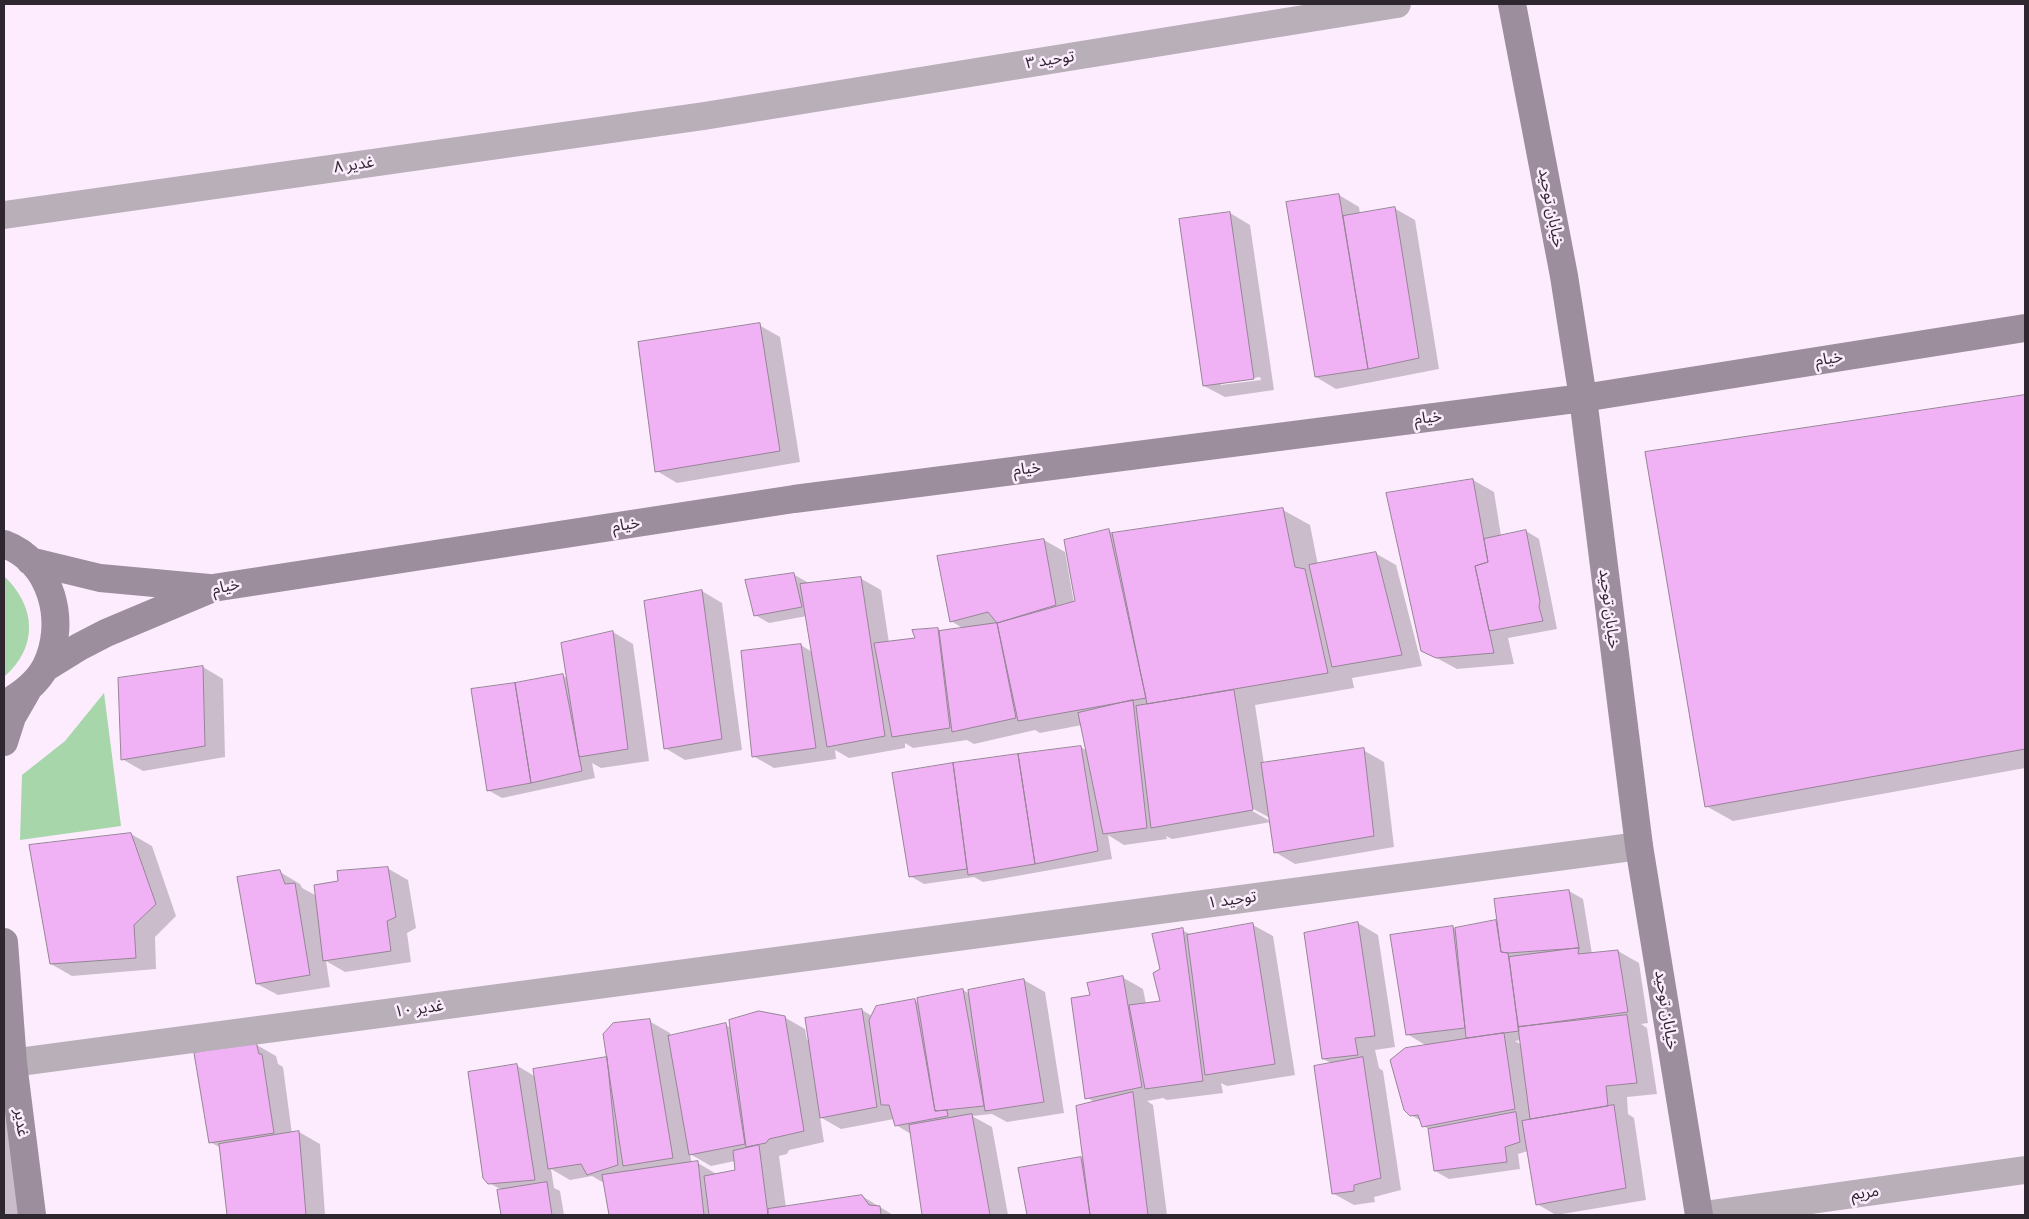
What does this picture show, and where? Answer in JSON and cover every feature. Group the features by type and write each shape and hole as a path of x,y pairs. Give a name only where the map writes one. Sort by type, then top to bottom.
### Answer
{"main road":[{"name":"خیابان توحید","path":"1512,4 1564,276 1582,398 1639,846 1699,1215"},
{"name":"خیام","path":"45,668 106,633 213,588 794,499 1582,398 2025,328"},
{"path":"4,544 30,561 48,584 56,612 55,641 45,668 27,690 12,717 4,742"},
{"path":"30,561 100,578 213,588"},
{"path":"4,705 27,690"},
{"name":"غدیر","path":"4,942 8,1063 32,1215"}],"street":[{"name":"توحید ۳","path":"704,116 1396,4"},
{"name":"غدیر ۸","path":"4,215 704,116"},
{"name":"توحید ۱","path":"826,954 1639,846"},
{"name":"غدیر ۱۰","path":"8,1063 826,954"},
{"name":"مریم","path":"1704,1215 2025,1170"}],"green space":[{"path":"4,576 15,588 22,600 29,626 28,640 23,653 4,677"},
{"path":"104,693 121,826 20,840 22,775 65,741"}],"building":[{"path":"1339,194 1368,369 1315,377 1286,202"},
{"path":"1395,207 1419,358 1368,369 1343,216"},
{"path":"1230,212 1254,379 1203,386 1179,219"},
{"path":"760,323 780,451 655,472 638,342"},
{"path":"2025,395 2025,749 1705,807 1645,452"},
{"path":"1473,479 1488,562 1475,566 1494,653 1436,658 1421,651 1386,493"},
{"path":"1283,508 1295,567 1305,569 1328,673 1147,704 1112,533"},
{"path":"1109,529 1146,698 1018,721 997,623 1075,601 1064,540"},
{"path":"1526,530 1543,621 1489,631 1475,566 1488,562 1484,539"},
{"path":"1044,539 1056,605 997,623 988,612 950,622 937,556"},
{"path":"1376,552 1402,655 1332,667 1309,565"},
{"path":"794,573 802,607 754,616 745,580"},
{"path":"861,577 885,736 827,747 800,584"},
{"path":"702,590 722,739 664,749 644,601"},
{"path":"997,623 1016,718 952,732 939,631"},
{"path":"938,628 950,728 892,737 874,643 915,638 912,630"},
{"path":"613,631 628,749 579,757 561,643"},
{"path":"801,644 816,748 752,757 741,651"},
{"path":"203,666 205,746 121,760 118,678"},
{"path":"563,674 582,771 531,783 515,683"},
{"path":"515,683 531,783 487,791 471,689"},
{"path":"1234,690 1253,810 1151,828 1136,706"},
{"path":"1133,700 1147,828 1103,834 1078,713"},
{"path":"1081,746 1098,851 1035,864 1018,754"},
{"path":"1364,748 1374,836 1274,853 1261,763"},
{"path":"1018,754 1035,864 968,875 953,763"},
{"path":"953,763 967,869 909,877 892,773"},
{"path":"131,833 156,904 134,925 136,958 50,964 29,845"},
{"path":"388,867 396,917 387,921 391,951 323,961 314,885 338,881 337,871"},
{"path":"280,870 285,884 295,883 310,975 256,984 237,877"},
{"path":"1569,890 1579,948 1501,952 1494,899"},
{"path":"1496,920 1501,952 1508,953 1519,1031 1466,1038 1455,928"},
{"path":"1358,922 1375,1036 1355,1038 1358,1055 1322,1059 1304,933"},
{"path":"1253,923 1275,1064 1205,1075 1187,935"},
{"path":"1453,926 1465,1028 1406,1035 1390,935"},
{"path":"1183,928 1203,1081 1145,1089 1129,1005 1160,1001 1153,973 1160,969 1152,934"},
{"path":"1579,948 1578,954 1618,950 1628,1012 1518,1027 1509,957"},
{"path":"1123,976 1142,1087 1085,1099 1071,998 1090,995 1087,983"},
{"path":"1024,979 1044,1102 985,1111 968,990"},
{"path":"963,989 984,1106 935,1111 917,998"},
{"path":"915,999 935,1111 947,1110 948,1116 895,1126 889,1105 881,1105 869,1020 876,1006"},
{"path":"862,1009 877,1107 820,1118 805,1018"},
{"path":"759,1011 785,1016 804,1131 769,1139 766,1143 746,1147 729,1020"},
{"path":"1627,1015 1637,1083 1606,1086 1608,1106 1530,1119 1518,1027"},
{"path":"650,1019 673,1158 623,1166 603,1034 613,1023"},
{"path":"726,1023 745,1144 689,1155 668,1036"},
{"path":"1504,1033 1515,1109 1422,1127 1418,1115 1410,1116 1404,1110 1390,1060 1405,1048"},
{"path":"256,1042 259,1054 262,1054 274,1133 209,1143 194,1053"},
{"path":"607,1057 618,1165 587,1175 581,1164 548,1169 533,1069"},
{"path":"1363,1057 1381,1178 1354,1185 1354,1191 1332,1194 1314,1066"},
{"path":"517,1064 535,1180 488,1184 483,1178 468,1072"},
{"path":"1133,1092 1148,1215 1090,1215 1076,1106"},
{"path":"1614,1105 1626,1188 1536,1205 1522,1121"},
{"path":"1516,1112 1520,1142 1505,1147 1507,1162 1434,1171 1428,1129"},
{"path":"972,1114 990,1215 922,1215 909,1125"},
{"path":"299,1131 306,1215 227,1215 219,1144"},
{"path":"759,1145 768,1215 709,1215 704,1176 735,1170 733,1151"},
{"path":"1081,1157 1090,1215 1027,1215 1018,1168"},
{"path":"698,1161 704,1215 609,1215 602,1175"},
{"path":"547,1182 552,1215 501,1215 497,1190"},
{"path":"862,1195 869,1205 880,1206 881,1215 768,1215 768,1209"}]}
